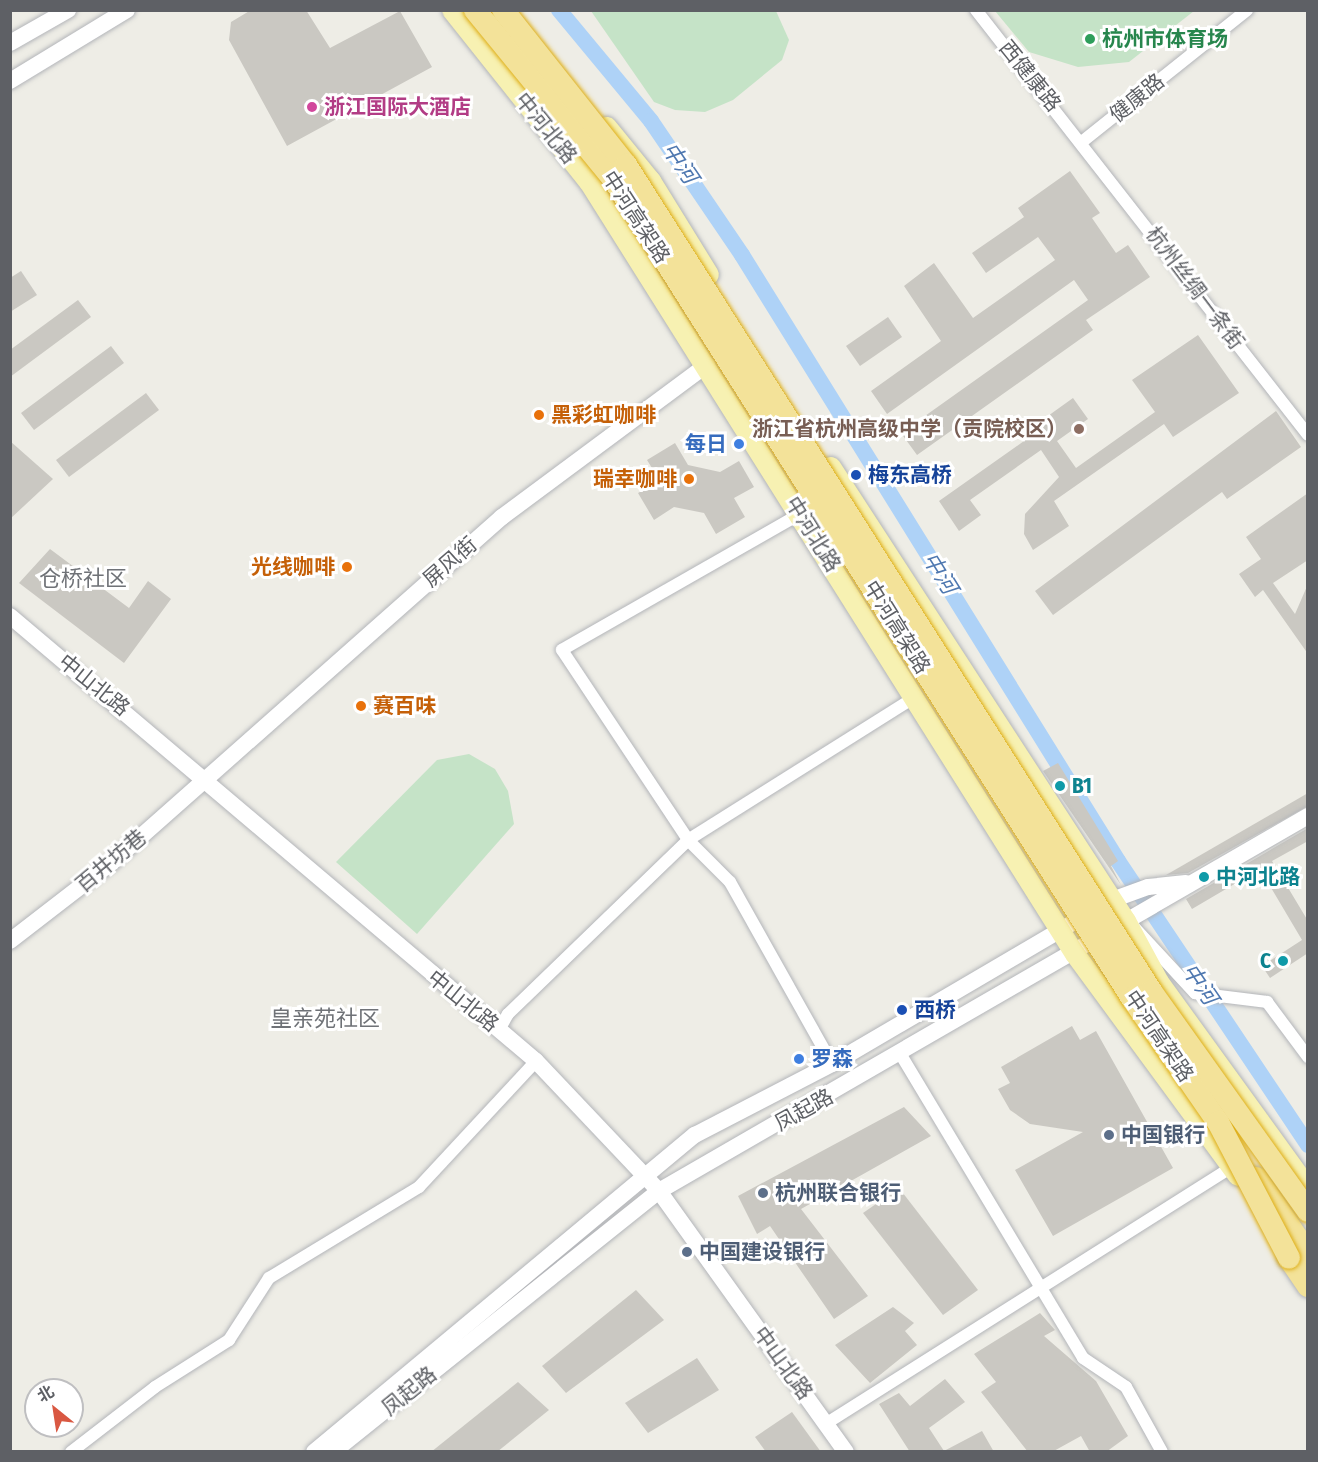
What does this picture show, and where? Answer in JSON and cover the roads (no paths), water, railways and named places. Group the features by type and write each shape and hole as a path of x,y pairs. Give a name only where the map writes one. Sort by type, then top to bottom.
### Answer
{"highway":[{"name":"中河高架路","path":"475,10 614,180 1126,987 1308,1254"},
{"name":"中河高架路","path":"503,10 626,165 1151,991 1308,1211"},
{"path":"1218,1122 1308,1286"}],"main road":[{"path":"10,43 68,10"},
{"path":"10,81 127,10"},
{"name":"中河北路","path":"452,10 589,182 707,365 1075,954 1308,1271"},
{"path":"509,10 651,181 1133,917 1159,982 1308,1188"},
{"name":"屏风街","path":"205,775 502,517 707,365"},
{"name":"中山北路","path":"10,616 205,775 536,1060 659,1191 846,1452"},
{"name":"百井坊巷","path":"10,941 111,863 205,775"},
{"name":"凤起路","path":"333,1452 659,1191 902,1055 1308,816"},
{"path":"314,1452 695,1135 832,1064 1120,897 1148,887 1193,882"}],"street":[{"name":"西健康路","path":"976,10 1083,141"},
{"name":"健康路","path":"1083,141 1247,10"},
{"name":"杭州丝绸一条街","path":"1083,141 1308,435"},
{"path":"800,514 562,650 688,840 730,882 832,1064"},
{"path":"499,1030 508,1014 688,840 915,697"},
{"path":"1133,917 1195,993 1267,1002 1308,1058"},
{"path":"902,1055 1083,1358 1126,1387 1162,1452"},
{"path":"71,1452 154,1387 229,1340 269,1278 419,1187 536,1060"},
{"path":"827,1423 1232,1167"}],"waterway":[{"name":"中河","path":"559,10 651,121 742,255 1118,861 1308,1145"}],"place":[{"name":"杭州市体育场","path":"1090,39"},
{"name":"浙江国际大酒店","path":"312,107"},
{"name":"黑彩虹咖啡","path":"539,415"},
{"name":"浙江省杭州高级中学（贡院校区）","path":"1079,429"},
{"name":"每日","path":"739,444"},
{"name":"梅东高桥","path":"856,475"},
{"name":"瑞幸咖啡","path":"689,479"},
{"name":"光线咖啡","path":"347,567"},
{"name":"赛百味","path":"361,706"},
{"name":"B1","path":"1060,786"},
{"name":"中河北路","path":"1204,877"},
{"name":"C","path":"1283,961"},
{"name":"西桥","path":"902,1010"},
{"name":"罗森","path":"799,1059"},
{"name":"中国银行","path":"1109,1135"},
{"name":"杭州联合银行","path":"763,1193"},
{"name":"中国建设银行","path":"687,1252"}],"district":[{"name":"仓桥社区","path":"83,579"},
{"name":"皇亲苑社区","path":"325,1019"}]}
